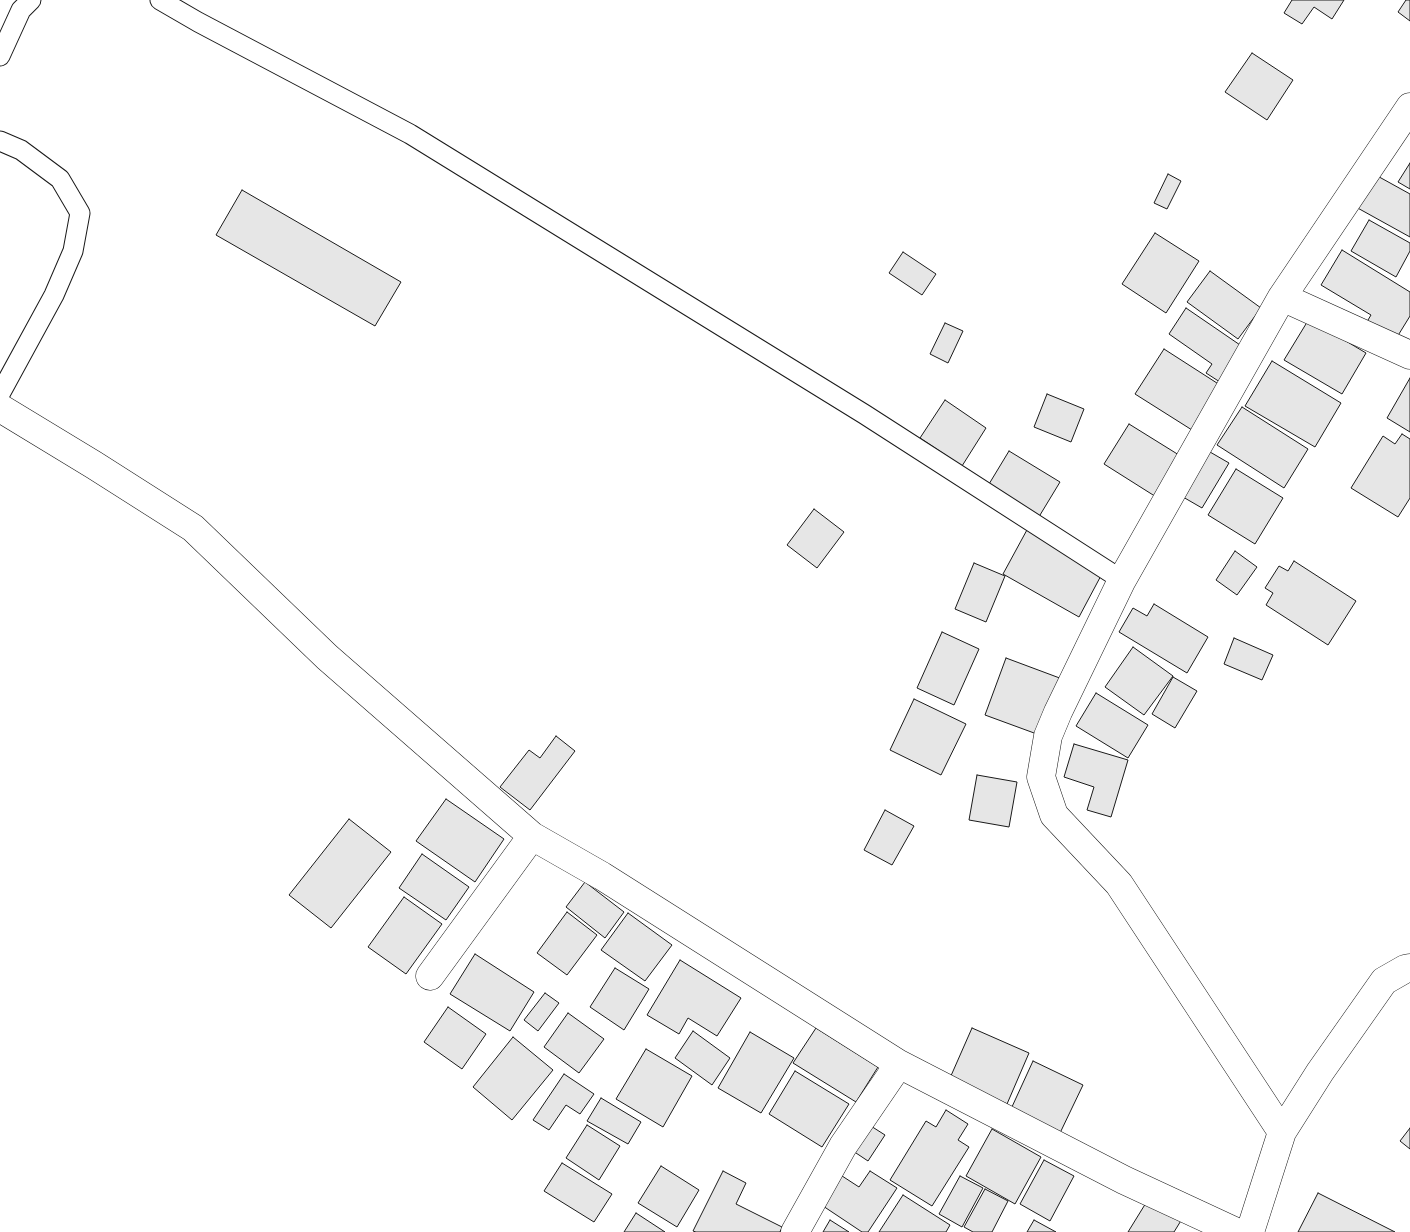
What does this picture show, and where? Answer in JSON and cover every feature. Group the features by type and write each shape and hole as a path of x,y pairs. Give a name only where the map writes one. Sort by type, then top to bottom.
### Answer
{"street":[{"path":"1282,1132 1119,884 1054,815 1041,777 1048,736 1122,580 1282,297 1410,107"},
{"path":"1282,297 1410,355"},
{"path":"0,408 193,528 327,657 532,836 602,876 899,1064 1124,1180 1236,1232"},
{"path":"430,976 532,836"},
{"path":"1250,1232 1282,1132 1320,1072 1384,980 1410,968"},
{"path":"795,1232 843,1146 899,1064"}],"lane":[{"path":"0,56 21,10 31,0"},
{"path":"160,0 410,134 864,414 1122,580"},
{"path":"0,141 21,150 60,179 80,213 73,251 54,295 0,394"}],"building":[{"path":"1292,0 1344,0 1332,19 1314,7 1302,24 1284,13"},
{"path":"1406,0 1410,0 1410,21 1398,12"},
{"path":"1252,53 1293,80 1267,120 1225,92"},
{"path":"1410,163 1410,189 1398,182"},
{"path":"1372,173 1410,194 1410,237 1354,206"},
{"path":"1168,174 1181,181 1167,209 1154,203"},
{"path":"242,190 401,282 375,326 216,235"},
{"path":"1369,220 1410,243 1410,251 1396,277 1351,251"},
{"path":"1155,233 1199,261 1166,313 1122,284"},
{"path":"1342,250 1410,292 1410,316 1394,342 1365,325 1371,315 1321,285"},
{"path":"903,252 936,274 922,295 889,273"},
{"path":"1210,271 1261,308 1238,339 1187,302"},
{"path":"1186,308 1243,347 1220,382 1206,373 1212,364 1169,334"},
{"path":"1309,319 1366,353 1342,394 1284,360"},
{"path":"945,323 963,331 948,363 930,354"},
{"path":"1164,349 1220,385 1192,430 1135,394"},
{"path":"1272,361 1341,403 1315,447 1245,406"},
{"path":"1410,378 1410,432 1387,418"},
{"path":"1047,394 1084,409 1071,442 1034,427"},
{"path":"945,400 986,428 962,466 920,438"},
{"path":"1242,407 1308,449 1284,488 1217,445"},
{"path":"1129,424 1187,460 1161,500 1104,464"},
{"path":"1402,434 1410,439 1410,498 1398,517 1351,488 1383,436 1395,444"},
{"path":"1009,451 1060,482 1037,520 986,489"},
{"path":"1210,452 1229,463 1202,508 1183,497"},
{"path":"1236,469 1283,498 1255,544 1208,515"},
{"path":"814,509 844,532 817,568 787,545"},
{"path":"1028,528 1104,570 1079,617 1003,574"},
{"path":"1235,551 1257,567 1237,595 1216,580"},
{"path":"1294,561 1356,601 1328,645 1266,605 1273,593 1265,588 1279,566 1288,571"},
{"path":"974,563 1005,576 986,622 955,609"},
{"path":"1154,604 1208,637 1187,673 1119,632 1133,608 1147,616"},
{"path":"942,632 979,649 954,705 917,688"},
{"path":"1234,638 1273,655 1262,680 1224,664"},
{"path":"1133,647 1173,676 1144,715 1105,687"},
{"path":"1006,658 1065,680 1045,737 985,715"},
{"path":"1173,677 1197,691 1175,728 1152,714"},
{"path":"1096,693 1148,725 1128,758 1076,726"},
{"path":"914,699 966,724 941,775 890,750"},
{"path":"556,736 575,751 530,810 500,787 529,750 540,758"},
{"path":"1074,744 1128,760 1111,817 1087,810 1094,787 1064,777"},
{"path":"977,775 1017,782 1009,827 969,820"},
{"path":"446,799 504,839 475,882 416,841"},
{"path":"885,810 914,826 892,865 864,850"},
{"path":"349,819 391,852 331,928 289,895"},
{"path":"422,854 469,887 446,920 399,888"},
{"path":"585,882 624,912 605,938 566,907"},
{"path":"404,897 442,924 406,974 368,947"},
{"path":"567,912 597,935 567,975 537,953"},
{"path":"628,913 672,945 645,981 601,950"},
{"path":"475,954 534,992 510,1031 450,994"},
{"path":"680,960 741,998 717,1036 688,1018 679,1034 647,1015"},
{"path":"615,968 649,989 624,1030 590,1007"},
{"path":"545,993 559,1003 538,1031 524,1020"},
{"path":"448,1007 486,1034 462,1069 424,1042"},
{"path":"568,1013 604,1039 579,1073 544,1047"},
{"path":"816,1028 878,1067 856,1102 793,1063"},
{"path":"972,1028 1029,1053 1007,1104 950,1078"},
{"path":"693,1031 730,1058 712,1085 675,1058"},
{"path":"750,1032 794,1058 761,1113 718,1088"},
{"path":"513,1037 553,1070 512,1120 473,1087"},
{"path":"646,1049 692,1076 663,1127 616,1099"},
{"path":"1033,1061 1083,1085 1060,1133 1011,1109"},
{"path":"795,1071 849,1104 822,1147 769,1114"},
{"path":"564,1074 594,1094 580,1114 566,1105 549,1130 533,1120"},
{"path":"601,1098 641,1122 628,1144 587,1121"},
{"path":"946,1110 968,1124 958,1140 969,1147 932,1206 890,1180 926,1121 936,1127"},
{"path":"863,1121 885,1135 868,1161 847,1147"},
{"path":"587,1125 620,1146 599,1180 566,1158"},
{"path":"1410,1128 1410,1149 1400,1141"},
{"path":"992,1129 1041,1157 1015,1204 966,1176"},
{"path":"1044,1160 1074,1176 1050,1221 1020,1204"},
{"path":"562,1163 612,1194 594,1222 544,1191"},
{"path":"661,1166 699,1190 677,1227 638,1203"},
{"path":"723,1171 746,1183 736,1204 782,1227 780,1232 693,1231"},
{"path":"870,1171 897,1188 868,1232 862,1232 820,1204 839,1174 859,1187"},
{"path":"960,1176 983,1188 962,1227 939,1214"},
{"path":"985,1189 1008,1201 992,1232 973,1232 964,1227"},
{"path":"1318,1193 1395,1232 1298,1232"},
{"path":"903,1195 950,1225 946,1232 879,1232"},
{"path":"1149,1198 1182,1219 1174,1232 1128,1232"},
{"path":"636,1213 665,1232 624,1232"},
{"path":"830,1220 849,1232 823,1232"},
{"path":"1034,1220 1056,1232 1027,1232"}]}
